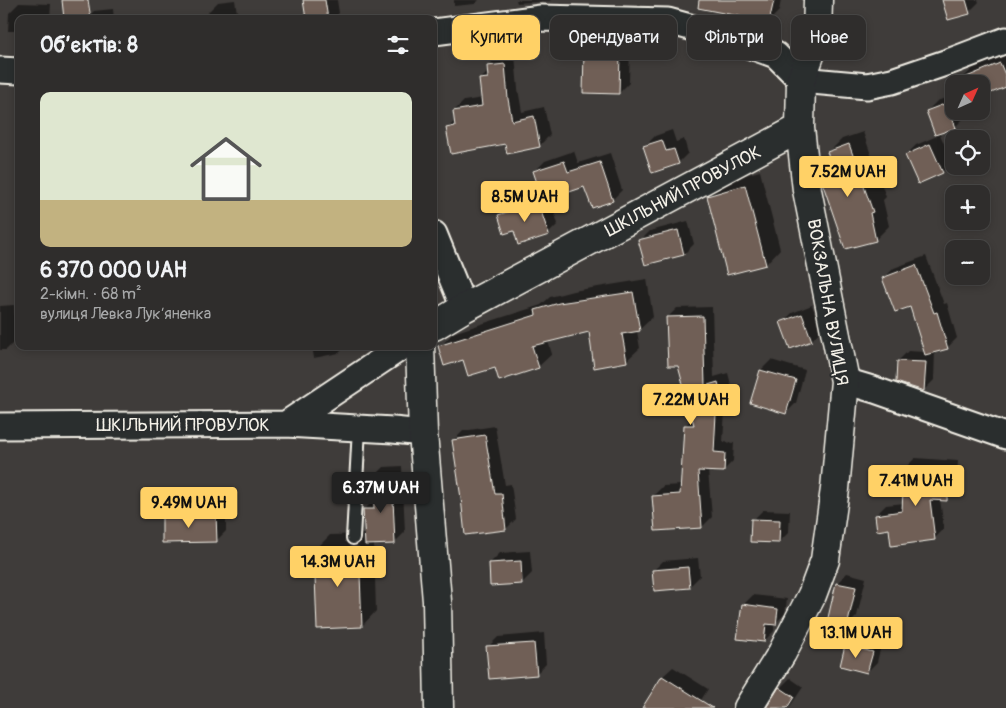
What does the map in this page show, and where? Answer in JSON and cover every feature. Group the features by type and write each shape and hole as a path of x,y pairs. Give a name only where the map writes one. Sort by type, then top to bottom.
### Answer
{"street":[{"name":"ВОКЗАЛЬНА ВУЛИЦЯ","path":"748,708 782,653 812,595 825,560 836,489 845,382 807,190 800,128 801,80 817,36 818,0"},
{"path":"437,32 541,18 668,21 726,37 776,55 801,80 867,86 892,81 1006,40"},
{"path":"0,70 15,71"},
{"name":"ШКІЛЬНИЙ ПРОВУЛОК","path":"437,324 800,128"},
{"path":"437,241 464,308"},
{"name":"ШКІЛЬНИЙ ПРОВУЛОК","path":"0,426 286,424 397,350"},
{"path":"420,350 423,434 437,601 438,708"},
{"path":"845,382 876,390 1006,436"},
{"path":"286,424 423,434"}],"lane":[{"path":"353,538 360,428"}],"building":[{"path":"62,0 88,0 90,15 64,15"},
{"path":"303,0 325,0 327,15 305,15"},
{"path":"699,0 774,0 771,15 734,15 698,8"},
{"path":"942,0 966,0 970,14 948,20"},
{"path":"584,60 620,60 619,94 583,93"},
{"path":"1000,63 1006,77 1006,87 990,93 990,75 971,75"},
{"path":"505,64 512,121 534,116 540,147 507,154 505,144 451,154 446,128 455,126 453,111 482,106 479,79 488,78 487,66"},
{"path":"945,104 945,120 953,120 956,128 945,130 935,135 926,111"},
{"path":"662,140 666,151 674,149 679,164 652,173 643,146"},
{"path":"849,144 873,212 870,213 876,241 845,249 821,179 820,169 832,164 827,152"},
{"path":"930,144 943,173 918,184 905,155"},
{"path":"564,161 568,172 600,162 613,201 592,208 584,187 543,201 533,171"},
{"path":"745,185 766,265 727,275 707,196"},
{"path":"538,202 549,235 518,245 514,231 504,234 498,215"},
{"path":"678,230 684,255 645,265 638,240"},
{"path":"916,265 934,313 937,312 948,349 925,355 910,307 895,312 882,278"},
{"path":"633,292 640,331 622,334 627,362 594,368 589,332 532,346 539,368 499,381 495,368 468,376 463,360 444,366 438,346 536,315 535,310 559,303"},
{"path":"802,314 812,341 790,349 780,322"},
{"path":"703,316 705,386 718,382 725,412 716,414 714,452 725,453 724,472 698,471 702,528 655,531 652,496 680,494 684,425 694,425 678,366 668,366 666,317"},
{"path":"897,361 926,362 924,391 896,382"},
{"path":"760,370 796,380 786,414 750,403"},
{"path":"485,435 495,494 502,494 506,530 465,535 452,440"},
{"path":"904,468 948,470 947,501 930,500 935,540 891,546 889,529 877,531 875,515 902,511"},
{"path":"373,476 392,476 395,544 365,545 363,509 374,509"},
{"path":"216,514 217,542 162,543 162,515"},
{"path":"751,519 780,520 779,543 750,542"},
{"path":"359,548 362,627 317,629 314,550"},
{"path":"521,561 522,584 490,586 489,563"},
{"path":"688,567 690,588 654,591 652,570"},
{"path":"836,583 856,587 847,627 827,622"},
{"path":"742,604 778,609 776,625 766,624 764,642 737,639"},
{"path":"534,643 537,675 489,679 486,646"},
{"path":"845,645 873,652 867,673 840,666"},
{"path":"662,676 713,708 642,708"},
{"path":"779,687 794,697 787,708 766,708"}]}
